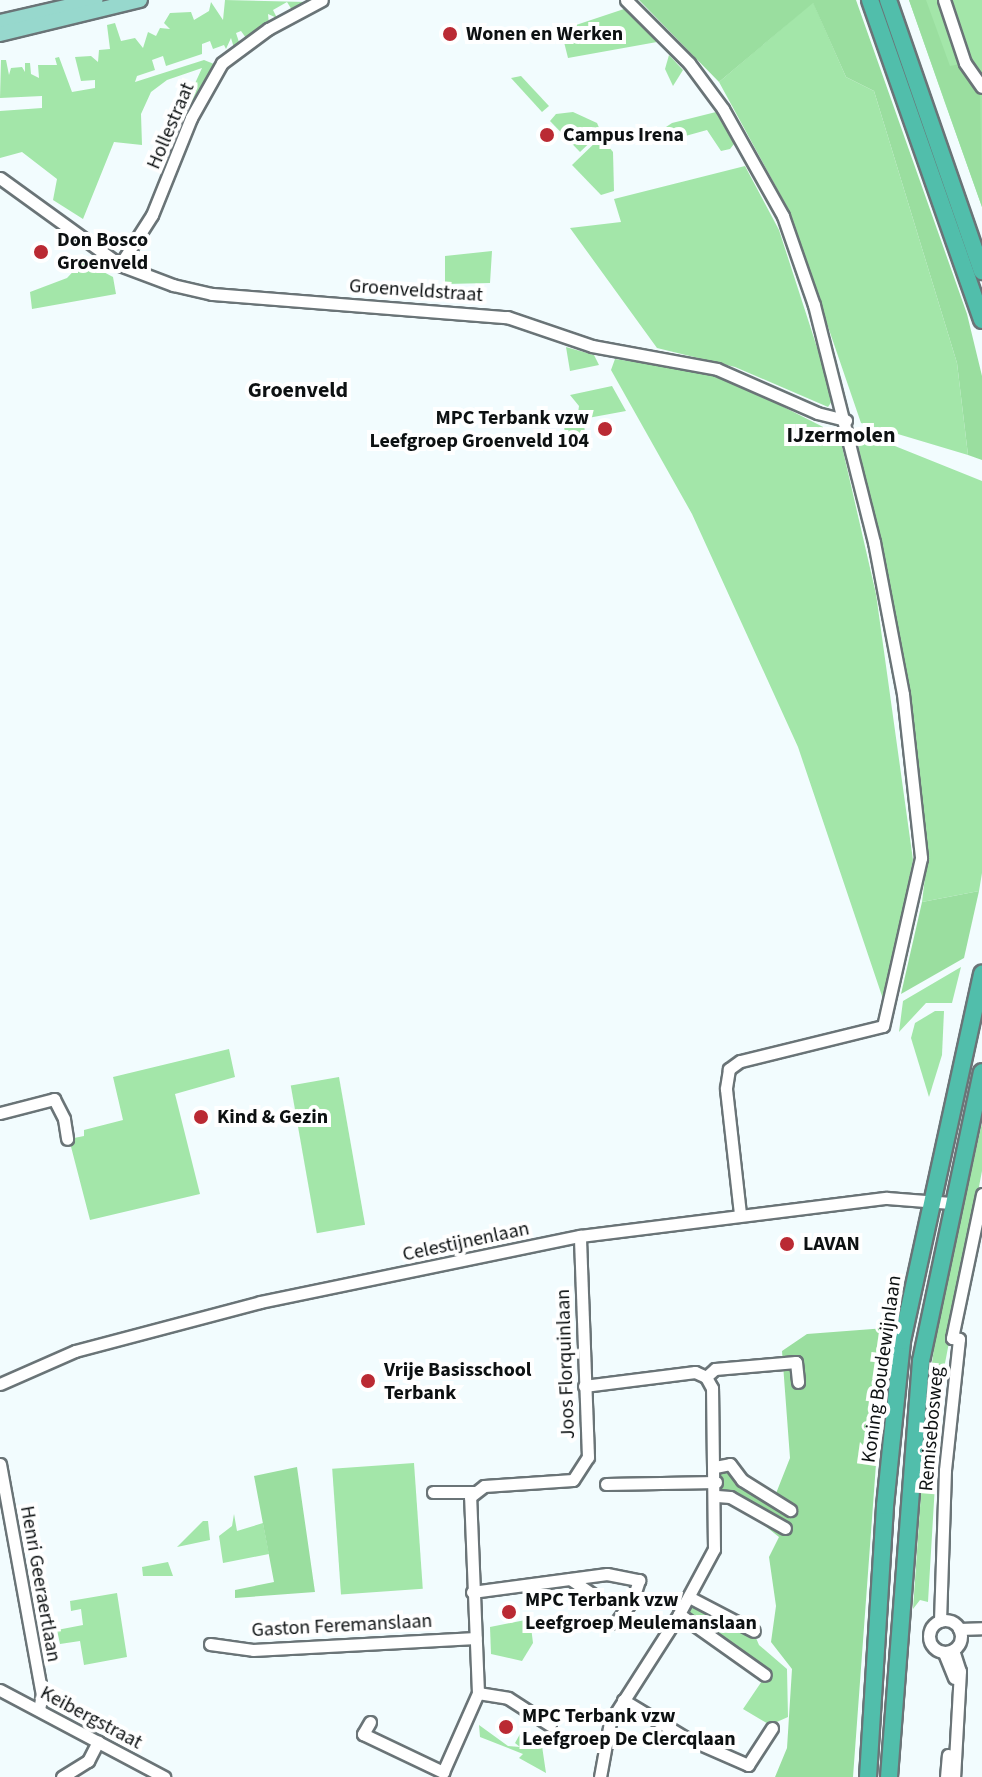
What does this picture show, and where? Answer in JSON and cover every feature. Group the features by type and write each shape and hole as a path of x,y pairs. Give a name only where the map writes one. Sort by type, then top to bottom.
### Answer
{"highway":[{"path":"870,0 982,320"},
{"path":"888,0 982,271"},
{"name":"Koning Boudewijnlaan","path":"868,1777 891,1426 930,1199 981,982"},
{"name":"Koning Boudewijnlaan","path":"889,1777 912,1439 926,1330 951,1203 982,1072"}],"main road":[{"path":"0,22 96,0"},
{"path":"0,34 140,0"}],"street":[{"name":"Hollestraat","path":"120,265 152,215 191,118 222,63 268,29 322,0"},
{"path":"626,0 712,93 772,195 814,305 846,420 903,694 921,858 888,1018 877,1031 740,1061 729,1069 726,1089 740,1214"},
{"path":"944,0 965,63 982,87"},
{"name":"Groenveldstraat","path":"0,178 120,265 212,294 507,317 592,346 726,371 817,413 846,420"},
{"path":"0,1113 54,1099 64,1119 67,1139"},
{"name":"Remisebosweg","path":"940,1621 945,1470 959,1339 952,1338 982,1194"},
{"name":"Celestijnenlaan","path":"0,1384 75,1351 260,1302 580,1236 887,1198 951,1203"},
{"name":"Joos Florquinlaan","path":"433,1492 474,1492 496,1485 562,1482 581,1474 588,1457 580,1236"},
{"path":"706,1377 715,1369 800,1361 798,1382"},
{"path":"584,1386 682,1373 706,1377"},
{"path":"600,1777 604,1736 623,1700 689,1597 714,1549 717,1496 712,1388 706,1377"},
{"name":"Henri Geeraertlaan","path":"0,1464 42,1694 39,1710"},
{"path":"715,1467 730,1464 742,1480 790,1510"},
{"path":"606,1484 716,1482"},
{"path":"370,1722 360,1732 445,1774 478,1693 470,1501 474,1492"},
{"path":"717,1496 730,1497 785,1528"},
{"path":"472,1592 607,1574 639,1580 633,1599 616,1622"},
{"path":"570,1579 598,1598"},
{"path":"689,1597 754,1631"},
{"path":"679,1614 765,1675"},
{"path":"954,1777 960,1671 948,1651 928,1639 940,1621 959,1629 982,1628"},
{"path":"948,1651 961,1639 959,1629"},
{"name":"Gaston Feremanslaan","path":"210,1644 253,1650 476,1638"},
{"path":"946,1777 954,1676 948,1651"},
{"name":"Keibergstraat","path":"0,1690 164,1777"},
{"path":"478,1693 508,1698 550,1725"},
{"path":"623,1700 684,1737 751,1767 772,1728"},
{"path":"62,1777 88,1761 98,1741"}],"green space":[{"path":"225,0 307,2 292,10 287,2 273,10 277,18 268,14 269,24 246,38 241,31 236,33 239,42 234,48 231,38 226,49 224,45 213,49 210,41 202,44 202,54 166,66 163,56 152,60 155,70 137,76 135,82 204,60 214,64 191,103 175,107 172,102 192,90 202,68 167,80 151,92 141,114 142,145 114,142 83,219 53,200 57,179 22,152 0,158 0,111 42,108 42,96 0,98 1,60 6,60 9,75 11,68 22,67 25,72 25,63 30,63 31,74 39,78 38,65 57,65 55,58 59,57 72,92 95,88 95,80 81,81 75,57 91,56 98,62 99,50 110,49 107,25 115,23 121,41 135,38 143,48 148,32 156,36 160,28 170,29 164,23 170,13 191,12 194,20 209,11 211,2 223,20"},
{"path":"639,0 856,0 967,314 982,376 982,460 968,455 957,363 874,91 846,77 813,3 719,82"},
{"path":"909,0 982,0 982,207 944,100"},
{"path":"909,0 926,0 950,66 965,63 980,87 982,207"},
{"path":"813,2 846,77 874,91 957,363 968,455 861,423 787,207 719,82"},
{"path":"624,9 657,42 568,58 561,30"},
{"path":"669,55 683,70 673,86 665,69"},
{"path":"521,76 549,106 542,112 511,78"},
{"path":"573,112 597,123 601,132 580,152 550,121 556,114"},
{"path":"716,112 734,144 730,149 721,151 707,130 671,140 666,127 672,123"},
{"path":"601,137 613,152 614,191 601,195 572,165"},
{"path":"745,166 779,230 824,369 832,401 828,407 735,367 657,348 570,228 621,222 614,199"},
{"path":"492,251 490,283 445,284 445,256"},
{"path":"83,261 113,277 116,294 32,309 30,292 67,278"},
{"path":"566,347 594,355 599,365 570,371"},
{"path":"615,359 697,371 740,385 831,431 841,442 876,594 913,860 884,1002 798,747 692,514 611,370"},
{"path":"612,386 626,411 577,420 579,406 570,395"},
{"path":"584,423 586,444 552,449 551,435 565,433 564,426"},
{"path":"865,434 982,481 982,873 979,891 922,902 928,853 906,671 857,440"},
{"path":"979,891 964,958 901,994 922,902"},
{"path":"961,967 952,1003 926,1003 899,1032 903,1001"},
{"path":"935,1011 944,1011 942,1055 929,1097 911,1038 915,1023"},
{"path":"229,1049 235,1077 175,1094 200,1194 90,1220 69,1139 84,1136 84,1130 123,1120 113,1077"},
{"path":"339,1077 365,1225 317,1233 291,1086"},
{"path":"982,1123 982,1171 941,1384 928,1602 920,1600 913,1609 928,1392 938,1319"},
{"path":"886,1328 853,1777 775,1777 787,1748 792,1669 771,1642 776,1606 769,1557 779,1537 764,1525 766,1521 717,1496 715,1467 730,1464 773,1501 790,1458 782,1351 807,1334"},
{"path":"414,1463 423,1589 341,1594 332,1469"},
{"path":"297,1467 315,1592 235,1598 235,1590 274,1582 254,1476"},
{"path":"234,1514 237,1531 263,1523 269,1554 223,1563 219,1536 232,1526"},
{"path":"203,1521 208,1521 210,1540 177,1547"},
{"path":"168,1562 173,1576 143,1576 142,1567"},
{"path":"117,1593 127,1657 84,1665 80,1641 60,1644 57,1630 83,1625 81,1609 71,1611 70,1601"},
{"path":"696,1602 753,1631 759,1645 787,1669 788,1717 770,1725 743,1709 766,1675 686,1617"},
{"path":"530,1619 533,1643 522,1661 491,1654 490,1627"},
{"path":"479,1725 508,1746 520,1747 515,1743 520,1734 542,1746 546,1773 519,1758 523,1754 480,1737"}],"place":[{"name":"Wonen en Werken","path":"450,34"},
{"name":"Campus Irena","path":"547,135"},
{"name":"Don Bosco Groenveld","path":"41,252"},
{"name":"MPC Terbank vzw Leefgroep Groenveld 104","path":"605,429"},
{"name":"Kind & Gezin","path":"201,1117"},
{"name":"LAVAN","path":"787,1244"},
{"name":"Vrije Basisschool Terbank","path":"368,1381"},
{"name":"MPC Terbank vzw Leefgroep Meulemanslaan","path":"509,1612"},
{"name":"MPC Terbank vzw Leefgroep De Clercqlaan","path":"506,1727"}],"district":[{"name":"Groenveld","path":"298,391"},
{"name":"IJzermolen","path":"841,436"}]}
